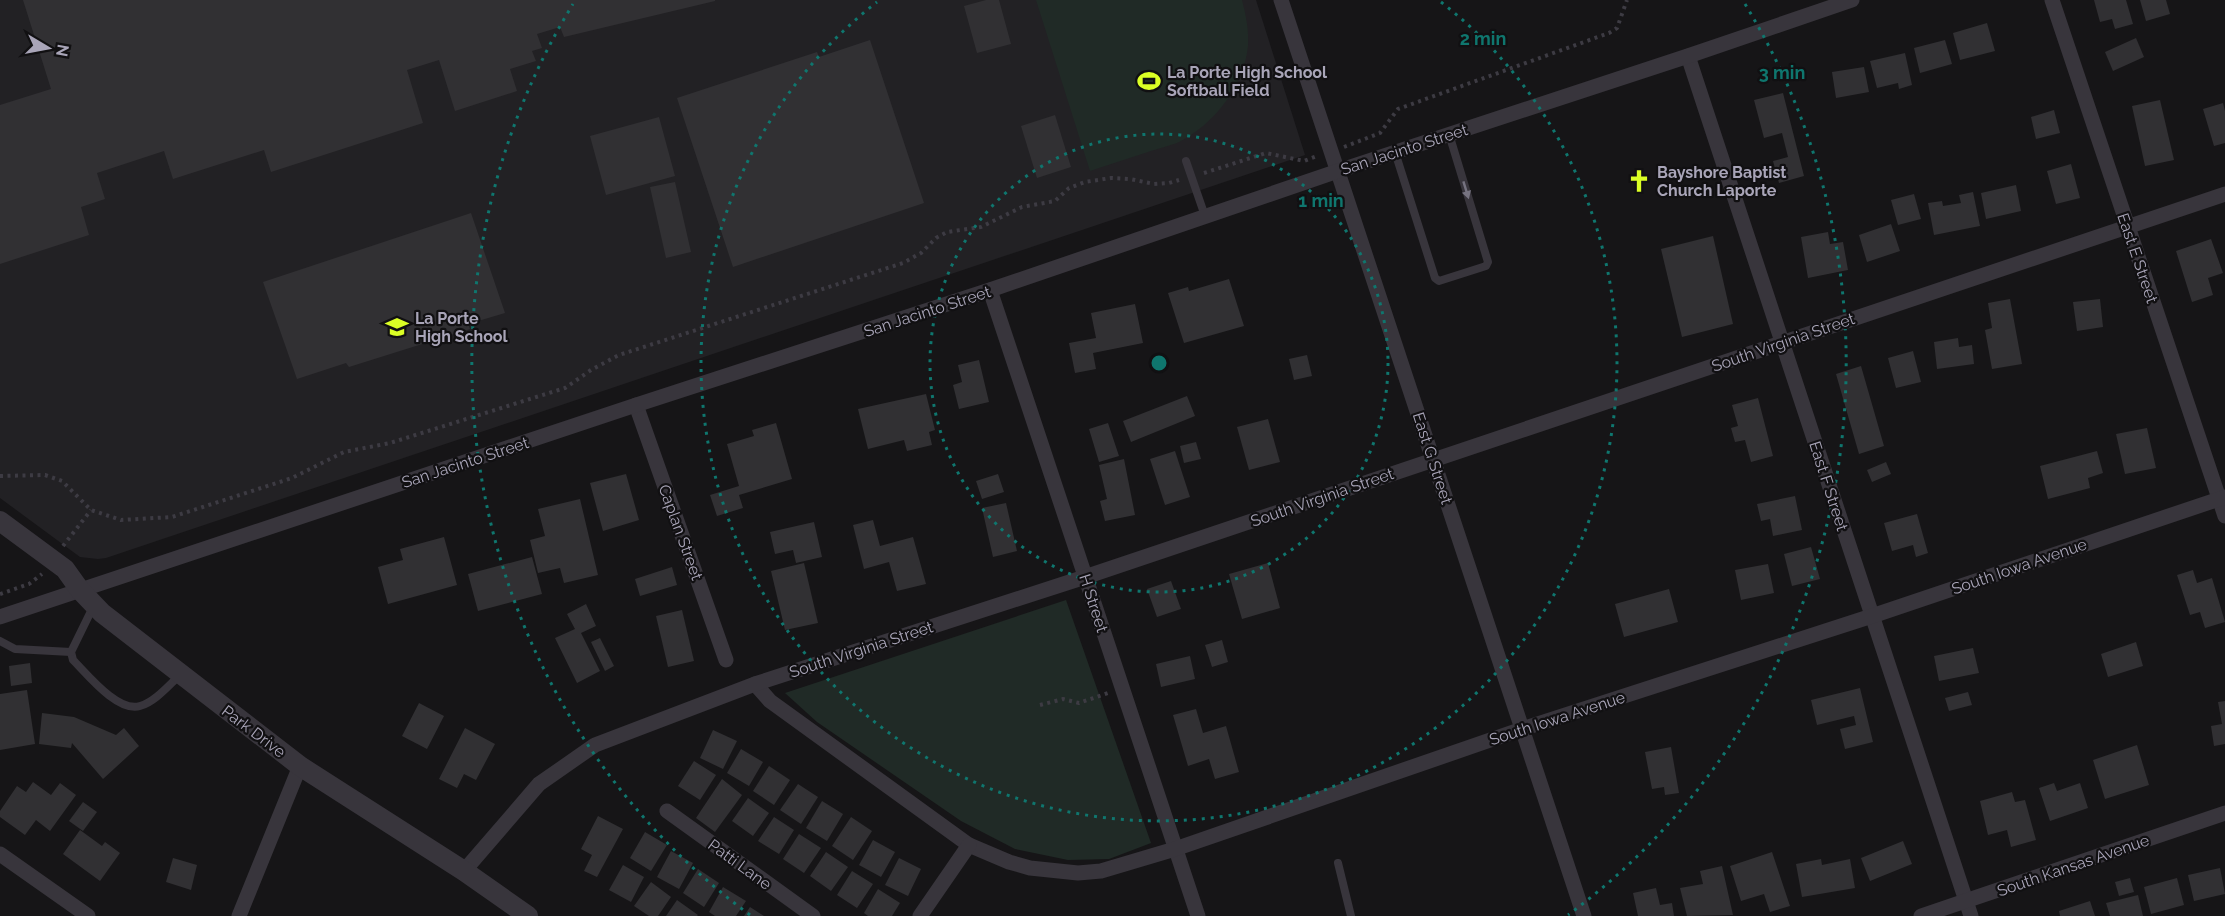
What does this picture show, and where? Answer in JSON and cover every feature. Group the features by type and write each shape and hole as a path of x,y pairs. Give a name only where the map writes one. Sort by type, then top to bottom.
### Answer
{"street":[{"name":"East G Street","path":"1281,0 1584,916"},
{"name":"San Jacinto Street","path":"0,616 87,598 636,405 990,290 1338,171 1852,0"},
{"name":"East E Street","path":"2052,0 2127,226 2222,497 2225,516"},
{"name":"East F Street","path":"1688,56 1969,909"},
{"name":"South Virginia Street","path":"464,871 539,784 595,745 755,684 1085,577 2225,194"},
{"name":"H Street","path":"990,290 1198,916"},
{"name":"Caplan Street","path":"636,405 726,660"},
{"name":"South Iowa Avenue","path":"969,845 1030,868 1078,873 1101,871 1175,849 1522,729 1872,616 2222,497"},
{"name":"Park Drive","path":"0,521 66,569 87,598 102,613 300,766 464,871 528,916"},
{"path":"755,684 770,701 969,845 920,916"},
{"path":"239,916 300,766"},
{"name":"Patti Lane","path":"667,811 813,916"},
{"name":"South Kansas Avenue","path":"1921,916 1969,909 2225,813"},
{"path":"0,854 88,916"}],"lane":[{"path":"1395,152 1435,278 1439,280 1486,266 1488,262 1449,134"},
{"path":"1186,161 1205,216"},
{"path":"87,598 71,652 73,660 114,700 129,707 140,706 151,700 180,675"},
{"path":"0,641 15,648 71,652"},
{"path":"1338,863 1351,916"}],"path":[{"path":"0,476 45,475 62,480 91,510 121,520 172,517 292,478 344,452 390,443 565,388 591,370 619,355 903,263 921,253 936,238 947,232 981,227 1022,207 1055,201 1070,188 1085,182 1111,178 1154,184 1169,183 1266,153 1304,161 1331,152 1380,133 1398,109 1609,33 1617,28 1626,0"},
{"path":"1040,705 1063,699 1079,703 1122,688"}],"shaded area":[{"name":"La Porte High School","path":"0,0 1256,0 1305,155 106,558 80,557 0,498"},
{"name":"La Porte High School Softball Field","path":"1036,0 1242,0 1248,34 1245,61 1234,90 1225,103 1215,115 1191,135 1177,143 1090,171"},
{"path":"1066,600 1151,843 1109,859 1068,860 1015,849 961,821 817,722 785,693"}],"building":[{"path":"23,0 715,1 564,37 560,27 537,34 542,48 532,51 536,61 510,69 517,91 455,111 439,60 407,70 423,123 271,172 264,150 173,179 164,151 97,173 105,199 81,207 89,235 0,264 0,105 51,89"},
{"path":"986,0 999,0 1011,44 977,53 964,6"},
{"path":"2094,0 2126,0 2133,24 2115,29 2112,19 2100,22"},
{"path":"2140,0 2166,0 2170,14 2146,21"},
{"path":"1987,23 1995,51 1960,60 1953,33"},
{"path":"2136,38 2144,57 2113,71 2105,52"},
{"path":"870,40 924,203 733,267 677,98 817,52 819,57"},
{"path":"1945,40 1952,64 1920,73 1914,48"},
{"path":"1905,53 1912,85 1899,89 1898,83 1877,88 1870,61"},
{"path":"1864,67 1869,92 1836,98 1832,72"},
{"path":"1783,93 1804,176 1779,183 1773,161 1788,157 1782,133 1764,138 1754,100"},
{"path":"2160,100 2174,160 2145,166 2132,106"},
{"path":"2223,103 2225,143 2214,146 2203,109"},
{"path":"2054,110 2060,133 2036,139 2031,117"},
{"path":"1055,115 1071,167 1037,178 1021,126"},
{"path":"659,117 675,176 606,195 590,136"},
{"path":"2071,164 2080,198 2056,204 2047,171"},
{"path":"675,182 691,252 666,258 650,187"},
{"path":"2016,185 2021,211 1986,219 1981,193"},
{"path":"1973,192 1980,226 1934,235 1928,203 1942,201 1943,206 1961,203 1959,195"},
{"path":"1914,194 1921,219 1898,225 1891,200"},
{"path":"471,213 505,313 468,324 470,329 349,367 346,363 297,379 263,282"},
{"path":"1891,224 1900,251 1867,262 1859,235"},
{"path":"1828,232 1830,244 1843,242 1848,270 1808,278 1801,237"},
{"path":"1713,236 1733,324 1682,337 1661,249"},
{"path":"2211,239 2223,273 2208,278 2213,295 2192,302 2176,251"},
{"path":"1229,279 1244,326 1184,343 1168,293 1188,287 1189,291"},
{"path":"2010,299 2022,364 1992,369 1985,330 1992,328 1988,303"},
{"path":"2100,299 2103,327 2077,331 2073,302"},
{"path":"1135,304 1143,343 1093,353 1096,369 1075,373 1069,343 1096,338 1091,313"},
{"path":"1958,338 1959,347 1972,345 1974,364 1937,369 1934,342"},
{"path":"1913,351 1921,382 1896,388 1888,358"},
{"path":"1307,355 1312,376 1294,380 1289,359"},
{"path":"979,360 989,402 959,409 953,385 962,382 958,365"},
{"path":"1861,366 1884,446 1859,454 1836,374"},
{"path":"926,394 935,430 929,432 932,445 907,451 904,440 868,449 858,409"},
{"path":"1187,396 1195,416 1131,442 1123,421"},
{"path":"1758,398 1773,456 1751,462 1745,440 1735,442 1731,428 1738,426 1732,405"},
{"path":"1268,419 1280,462 1249,470 1237,427"},
{"path":"776,423 792,479 739,495 743,508 717,516 710,495 739,486 727,444 754,436 752,430"},
{"path":"1108,423 1119,456 1099,462 1089,429"},
{"path":"2147,428 2156,468 2125,474 2116,434"},
{"path":"1196,442 1201,459 1184,463 1180,446"},
{"path":"1175,451 1190,497 1165,505 1150,459"},
{"path":"2097,451 2103,473 2088,478 2090,488 2048,499 2040,466"},
{"path":"1124,459 1135,515 1105,521 1100,501 1107,499 1099,465"},
{"path":"1886,462 1891,474 1872,482 1867,470"},
{"path":"626,474 639,520 603,531 590,483"},
{"path":"998,474 1004,492 982,499 976,481"},
{"path":"1795,496 1802,530 1773,536 1770,519 1761,521 1757,504"},
{"path":"580,499 598,575 564,583 560,568 538,573 530,540 545,536 538,509"},
{"path":"1006,503 1017,551 993,557 982,508"},
{"path":"1917,514 1928,553 1916,557 1913,545 1892,551 1884,523"},
{"path":"873,520 880,546 913,537 926,584 897,591 889,562 864,569 853,525"},
{"path":"814,522 822,557 796,563 793,550 775,554 770,532"},
{"path":"444,537 457,585 388,604 378,567 403,560 400,549"},
{"path":"1811,547 1820,579 1792,586 1784,554"},
{"path":"532,557 542,594 478,611 468,574"},
{"path":"804,563 818,623 785,630 771,571"},
{"path":"1268,563 1280,608 1242,619 1229,574"},
{"path":"1768,564 1774,593 1741,600 1735,570"},
{"path":"672,567 677,585 640,596 635,579"},
{"path":"2193,570 2197,583 2212,578 2225,622 2205,628 2200,612 2190,615 2177,575"},
{"path":"1171,581 1181,609 1157,617 1147,589"},
{"path":"1669,589 1678,622 1624,637 1615,604"},
{"path":"586,604 596,626 581,633 600,671 577,683 555,638 575,629 567,614"},
{"path":"682,610 694,661 668,667 656,616"},
{"path":"600,638 614,666 605,671 591,642"},
{"path":"1222,640 1228,662 1212,667 1205,645"},
{"path":"2136,642 2143,666 2108,677 2101,654"},
{"path":"1973,648 1979,673 1939,681 1934,656"},
{"path":"1190,656 1195,679 1161,687 1156,664"},
{"path":"30,663 32,683 11,686 9,666"},
{"path":"1860,688 1873,742 1845,749 1840,729 1856,725 1854,716 1817,725 1811,700"},
{"path":"27,690 35,744 0,750 0,694"},
{"path":"1968,692 1972,705 1949,711 1945,698"},
{"path":"2225,701 2225,744 2214,746 2211,726 2222,724 2218,702"},
{"path":"419,703 444,716 427,749 402,736"},
{"path":"1196,709 1203,733 1226,726 1239,772 1215,779 1209,759 1188,766 1173,715"},
{"path":"42,713 74,717 116,735 124,728 139,746 103,779 72,743 71,748 39,744"},
{"path":"465,728 495,744 476,780 464,774 457,788 439,779"},
{"path":"713,730 737,741 723,769 700,758"},
{"path":"2137,745 2149,785 2105,799 2093,760"},
{"path":"1671,747 1679,793 1665,795 1664,787 1652,789 1645,752"},
{"path":"741,749 763,762 749,786 727,773"},
{"path":"694,761 716,775 700,800 678,786"},
{"path":"769,766 790,780 774,805 753,791"},
{"path":"722,779 742,795 715,832 696,818"},
{"path":"33,782 51,795 60,783 76,795 50,831 36,820 25,835 0,817 0,811 17,786 26,792"},
{"path":"2054,783 2057,791 2080,783 2088,808 2050,821 2039,788"},
{"path":"798,784 818,797 801,824 780,810"},
{"path":"2012,792 2015,802 2025,800 2036,840 2011,847 2007,830 1988,835 1980,801"},
{"path":"748,798 769,813 753,836 732,821"},
{"path":"822,801 843,814 827,841 806,828"},
{"path":"83,802 97,812 83,831 69,821"},
{"path":"598,816 623,829 597,877 584,871 592,855 581,849"},
{"path":"774,817 794,830 779,854 758,841"},
{"path":"851,817 872,831 853,860 832,846"},
{"path":"80,830 102,846 105,842 120,853 100,881 63,854"},
{"path":"645,832 667,845 651,871 630,858"},
{"path":"799,834 821,848 804,873 783,859"},
{"path":"873,840 895,852 881,877 859,865"},
{"path":"1903,841 1912,864 1870,881 1861,858"},
{"path":"671,851 693,863 679,889 657,877"},
{"path":"826,852 848,867 831,891 810,876"},
{"path":"1772,852 1790,906 1770,912 1764,894 1741,901 1730,866"},
{"path":"173,858 197,865 191,890 166,882"},
{"path":"899,858 921,869 908,896 885,885"},
{"path":"1821,859 1822,865 1850,859 1855,888 1802,897 1796,864"},
{"path":"623,865 644,877 631,902 609,890"},
{"path":"1722,866 1733,915 1687,916 1680,888 1703,884 1700,871"},
{"path":"2220,868 2225,894 2194,901 2188,875"},
{"path":"698,869 719,883 704,907 683,893"},
{"path":"852,871 873,884 857,908 837,895"},
{"path":"2130,878 2134,892 2119,896 2115,882"},
{"path":"2177,878 2184,905 2151,914 2144,887"},
{"path":"651,882 671,897 658,916 649,916 634,906"},
{"path":"723,887 746,901 736,916 715,916 709,912"},
{"path":"1656,888 1660,905 1672,903 1674,916 1638,916 1633,893"},
{"path":"878,889 900,903 892,916 868,916 864,913"},
{"path":"2138,895 2143,916 2110,916 2106,903"},
{"path":"677,900 698,915 666,916"},
{"path":"2090,901 2095,916 2060,916 2059,911"},
{"path":"750,907 764,916 744,916"}],"place":[{"name":"La Porte High School Softball Field","path":"1149,81"},
{"name":"Bayshore Baptist Church Laporte","path":"1639,181"},
{"name":"La Porte High School","path":"397,327"}]}
